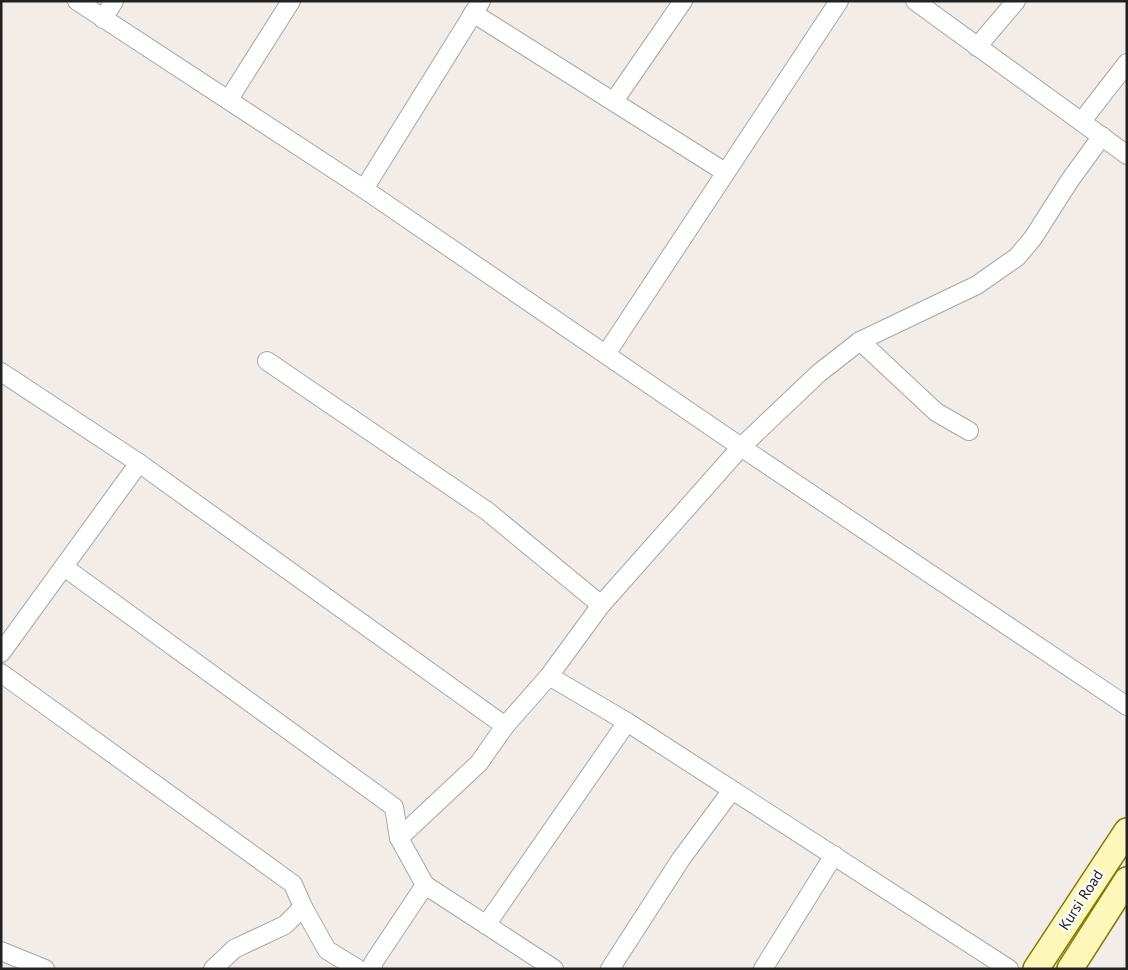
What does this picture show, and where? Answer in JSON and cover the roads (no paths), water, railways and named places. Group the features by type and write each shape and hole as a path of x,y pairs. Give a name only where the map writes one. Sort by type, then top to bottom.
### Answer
{"main road":[{"name":"Kursi Road","path":"1036,969 1127,831"},
{"name":"Kursi Road","path":"1070,969 1127,880"}],"street":[{"path":"77,1 229,99 741,447 1127,706"},
{"path":"103,19 114,1"},
{"path":"229,99 291,1"},
{"path":"614,101 683,1"},
{"path":"606,354 840,1"},
{"path":"977,47 1016,1"},
{"path":"922,3 977,47 1127,155"},
{"path":"364,190 477,7 614,101 725,172"},
{"path":"1082,121 1127,63"},
{"path":"398,838 479,763 505,726 549,676 601,605 741,447 819,373 860,341 977,285 1017,257 1033,238 1070,180 1102,136"},
{"path":"860,341 936,412 969,431"},
{"path":"267,361 487,511 601,605"},
{"path":"1,372 139,463 505,726"},
{"path":"1,653 139,463"},
{"path":"64,567 394,807 398,838 425,885 554,969"},
{"path":"1,673 293,884 303,907 327,950 358,969"},
{"path":"549,676 626,722 1009,969"},
{"path":"486,924 626,722"},
{"path":"610,969 681,859 732,790"},
{"path":"763,969 834,855"},
{"path":"373,969 374,963 425,885"},
{"path":"213,969 234,949 284,925 303,907"},
{"path":"1,951 45,969"}]}
